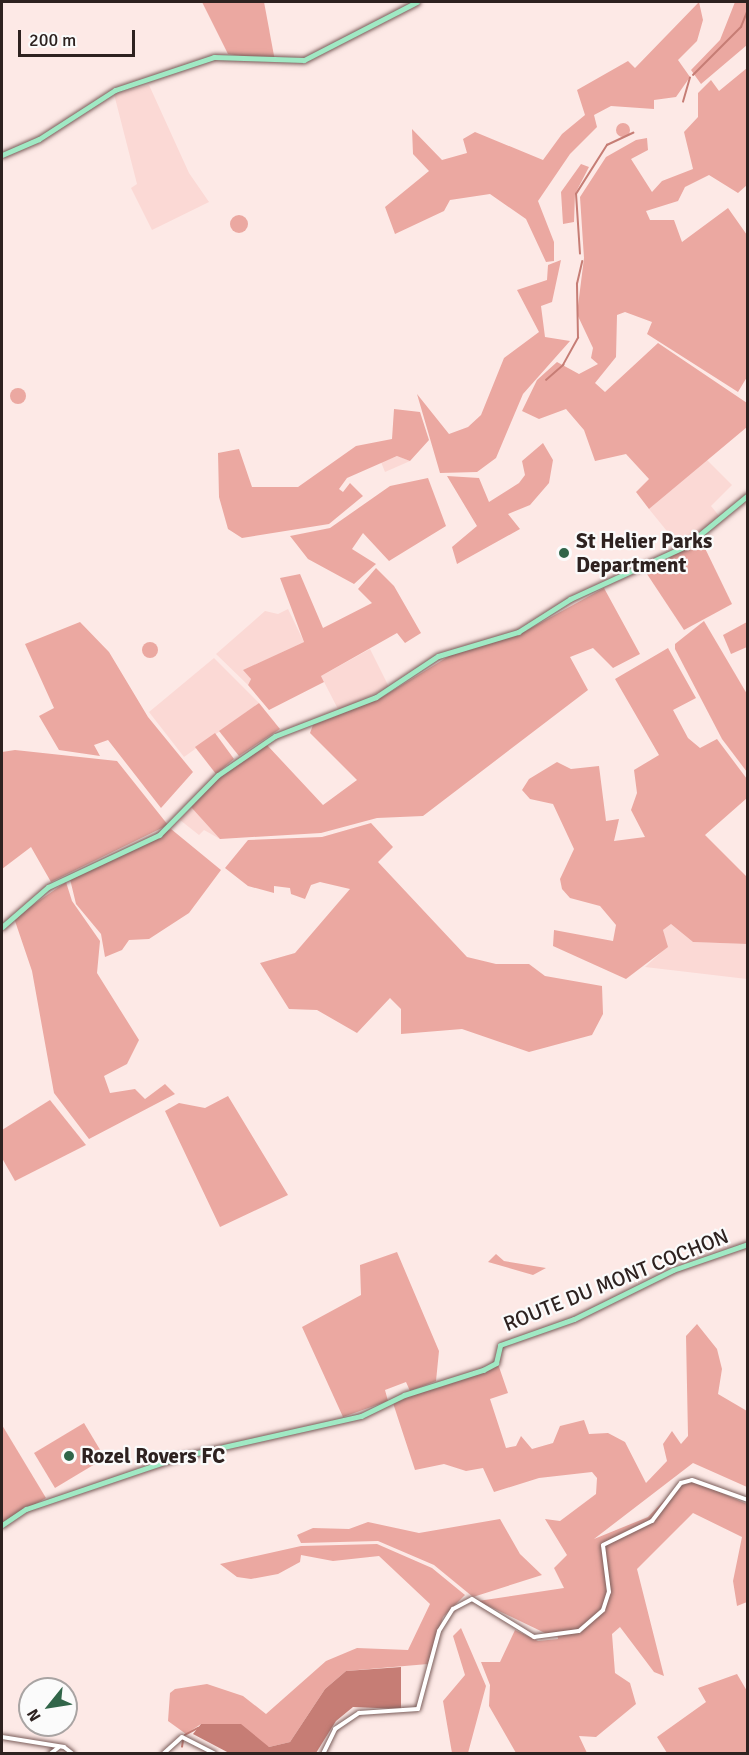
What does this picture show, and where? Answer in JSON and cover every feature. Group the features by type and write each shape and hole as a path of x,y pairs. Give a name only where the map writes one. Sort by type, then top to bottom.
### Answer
{"main road":[{"path":"2,155 39,139 115,90 214,57 304,60 417,2"},
{"path":"2,927 48,887 159,835 218,775 275,736 376,698 438,656 518,632 570,599 686,546 747,495"},
{"name":"ROUTE DU MONT COCHON","path":"2,1525 26,1509 179,1457 361,1416 404,1395 483,1370 496,1363 500,1345 574,1319 673,1270 747,1244"}],"street":[{"path":"323,1754 335,1729 359,1713 418,1709 439,1631 453,1609 472,1599 534,1636 579,1631 603,1610 609,1592 603,1545 652,1521 681,1483 692,1479 747,1500"},
{"path":"2,1737 60,1747 73,1754"},
{"path":"163,1754 182,1737 215,1754"},
{"path":"50,1754 60,1747"}],"shaded area":[{"path":"202,2 264,2 275,61 228,54"},
{"path":"699,2 703,20 697,41 678,60 690,77 676,97 654,100 654,109 611,106 594,115 597,127 570,154 538,201 554,242 554,261 546,262 526,219 490,194 450,200 444,211 395,234 385,207 429,171 413,154 412,129 442,160 467,153 463,139 475,132 543,160 562,134 585,115 577,90 628,61 635,68"},
{"path":"735,2 747,2 747,45 701,84 691,70 720,40"},
{"path":"747,68 747,185 738,193 709,175 685,187 678,201 646,211 650,220 674,220 682,242 728,208 747,235 747,377 738,392 647,334 652,322 625,312 617,315 616,357 595,383 605,392 658,343 747,403 747,427 649,509 636,492 649,479 626,454 595,461 584,430 566,409 539,419 522,411 537,380 557,362 579,374 598,364 591,358 593,348 577,314 584,258 580,197 606,157 636,140 647,138 648,150 631,159 652,192 662,181 693,169 684,132 698,117 698,93 711,80 719,91"},
{"path":"149,85 189,173 209,202 152,230 131,188 137,184 114,94"},
{"path":"620,123 626,123 630,130 626,137 620,137 616,133 616,127"},
{"path":"581,164 589,167 575,194 574,222 563,224 561,192"},
{"path":"239,215 245,218 248,224 245,230 239,233 233,230 230,224 233,218"},
{"path":"561,260 552,302 541,306 545,337 570,341 523,394 496,458 477,472 440,473 417,394 449,434 468,427 481,415 504,358 539,332 517,290 547,280 548,265"},
{"path":"18,388 24,390 26,396 24,402 18,404 12,402 10,396 12,390"},
{"path":"394,409 420,412 429,440 410,461 397,456 347,478 339,489 343,492 350,483 363,496 329,524 242,538 228,529 219,497 218,453 239,449 252,487 298,487 356,446 392,439"},
{"path":"543,443 553,460 549,483 530,505 508,514 520,529 457,564 452,547 477,526 447,476 479,478 489,502 519,483 525,475 522,461"},
{"path":"398,456 410,461 385,472 381,462"},
{"path":"707,460 732,485 711,506 720,517 679,546 649,509"},
{"path":"428,478 446,526 389,561 363,533 352,549 376,564 354,584 308,559 290,536 330,528 390,486"},
{"path":"701,540 732,604 684,630 645,571"},
{"path":"376,568 394,586 421,633 405,643 397,633 321,676 324,682 269,710 248,685 251,679 243,670 304,642 280,578 300,574 323,628 372,603 358,589"},
{"path":"604,588 640,654 613,668 593,648 570,657 588,690 423,816 377,818 321,833 220,839 191,807 215,781 267,745 323,805 357,780 310,733 313,725 379,699 454,653 522,633"},
{"path":"288,609 304,642 244,670 251,679 248,685 216,654 265,611 278,614"},
{"path":"704,621 747,694 747,772 722,739 675,649 675,644"},
{"path":"80,622 109,652 148,717 193,772 161,808 108,740 94,745 100,756 59,750 39,716 54,708 25,644"},
{"path":"747,622 747,647 731,654 723,635"},
{"path":"147,642 153,642 158,650 156,656 147,658 142,653 142,647"},
{"path":"668,648 696,698 673,710 688,738 700,748 717,739 747,779 747,798 705,835 747,877 747,944 693,942 671,924 663,930 668,947 626,979 553,946 554,930 613,941 616,925 600,906 570,898 562,889 560,879 574,849 553,804 530,799 522,790 529,779 557,762 571,769 599,766 606,821 619,819 614,841 645,837 631,810 637,793 634,770 659,755 615,679"},
{"path":"370,649 389,687 339,711 321,676"},
{"path":"214,658 259,703 184,757 149,712"},
{"path":"259,703 280,729 239,756 219,731"},
{"path":"215,733 234,759 216,774 195,747"},
{"path":"15,750 117,761 168,825 51,882 31,847 2,869 2,752"},
{"path":"191,807 221,835 220,839 204,830 199,835 180,820"},
{"path":"371,823 393,847 378,862 467,957 496,964 529,964 545,976 602,986 603,1014 592,1035 529,1052 462,1029 401,1034 401,1009 390,998 357,1033 317,1010 289,1009 260,963 295,953 350,889 320,882 311,885 305,899 291,894 290,888 274,886 274,893 248,886 225,868 248,840 322,837"},
{"path":"171,829 221,870 189,913 149,939 129,940 122,950 105,957 101,934 76,904 70,879"},
{"path":"66,882 72,901 100,941 97,973 139,1040 127,1064 104,1076 110,1093 135,1089 145,1099 165,1084 175,1094 89,1139 54,1093 32,971 14,918"},
{"path":"671,924 693,942 747,944 747,979 645,967 667,947 663,930"},
{"path":"228,1096 288,1195 220,1227 165,1111 179,1103 205,1108"},
{"path":"50,1100 86,1145 15,1181 2,1158 2,1130"},
{"path":"397,1252 439,1351 436,1381 410,1391 406,1382 385,1390 388,1401 343,1417 302,1327 361,1295 360,1265"},
{"path":"496,1254 504,1261 546,1268 533,1275 488,1262"},
{"path":"697,1324 717,1349 722,1369 718,1394 747,1411 747,1487 693,1463 594,1539 648,1517 681,1483 692,1480 747,1504 747,1602 737,1606 733,1581 742,1537 693,1513 637,1569 664,1676 654,1672 620,1627 612,1634 615,1673 630,1683 636,1704 596,1737 579,1736 587,1753 516,1753 489,1706 490,1685 481,1662 500,1662 515,1630 538,1641 558,1639 557,1632 547,1634 478,1601 564,1588 554,1568 567,1555 545,1519 560,1521 596,1494 597,1478 592,1472 539,1478 494,1492 483,1468 466,1471 444,1464 415,1470 393,1403 498,1364 508,1393 490,1399 506,1448 516,1446 521,1436 532,1449 553,1443 560,1426 584,1420 589,1434 608,1433 625,1442 646,1483 667,1461 663,1444 672,1431 681,1444 688,1436 686,1336"},
{"name":"Rozel Rovers FC","path":"84,1423 105,1458 55,1488 34,1453"},
{"path":"2,1425 46,1498 2,1523"},
{"path":"500,1519 520,1554 542,1575 473,1597 434,1565 378,1541 301,1543 297,1535 313,1528 349,1529 368,1522 419,1533"},
{"path":"377,1544 432,1568 465,1595 443,1617 428,1664 346,1671 325,1689 290,1742 269,1747 201,1724 186,1734 168,1721 170,1693 175,1689 207,1684 243,1696 266,1714 326,1661 357,1648 408,1650 430,1604 379,1556 333,1561 301,1555 300,1562 278,1574 251,1579 237,1577 220,1564 301,1546"},
{"path":"461,1628 486,1686 468,1753 452,1753 443,1701 465,1675 453,1636"},
{"path":"401,1667 401,1709 353,1707 336,1721 316,1753 229,1753 193,1734 201,1724 241,1724 269,1747 290,1742 325,1689 346,1671"},
{"path":"737,1674 747,1691 747,1753 667,1753 657,1737 706,1702 698,1688"}],"waterway":[{"path":"693,75 741,27 748,10"},
{"path":"683,102 690,78"},
{"path":"580,254 576,194 607,145 633,133"},
{"path":"546,380 563,365 578,338 577,284 582,262"},
{"path":"185,1735 198,1728"},
{"path":"182,1747 183,1741"}],"place":[{"name":"St Helier Parks Department","path":"564,553"},
{"name":"Rozel Rovers FC","path":"69,1456"}]}
